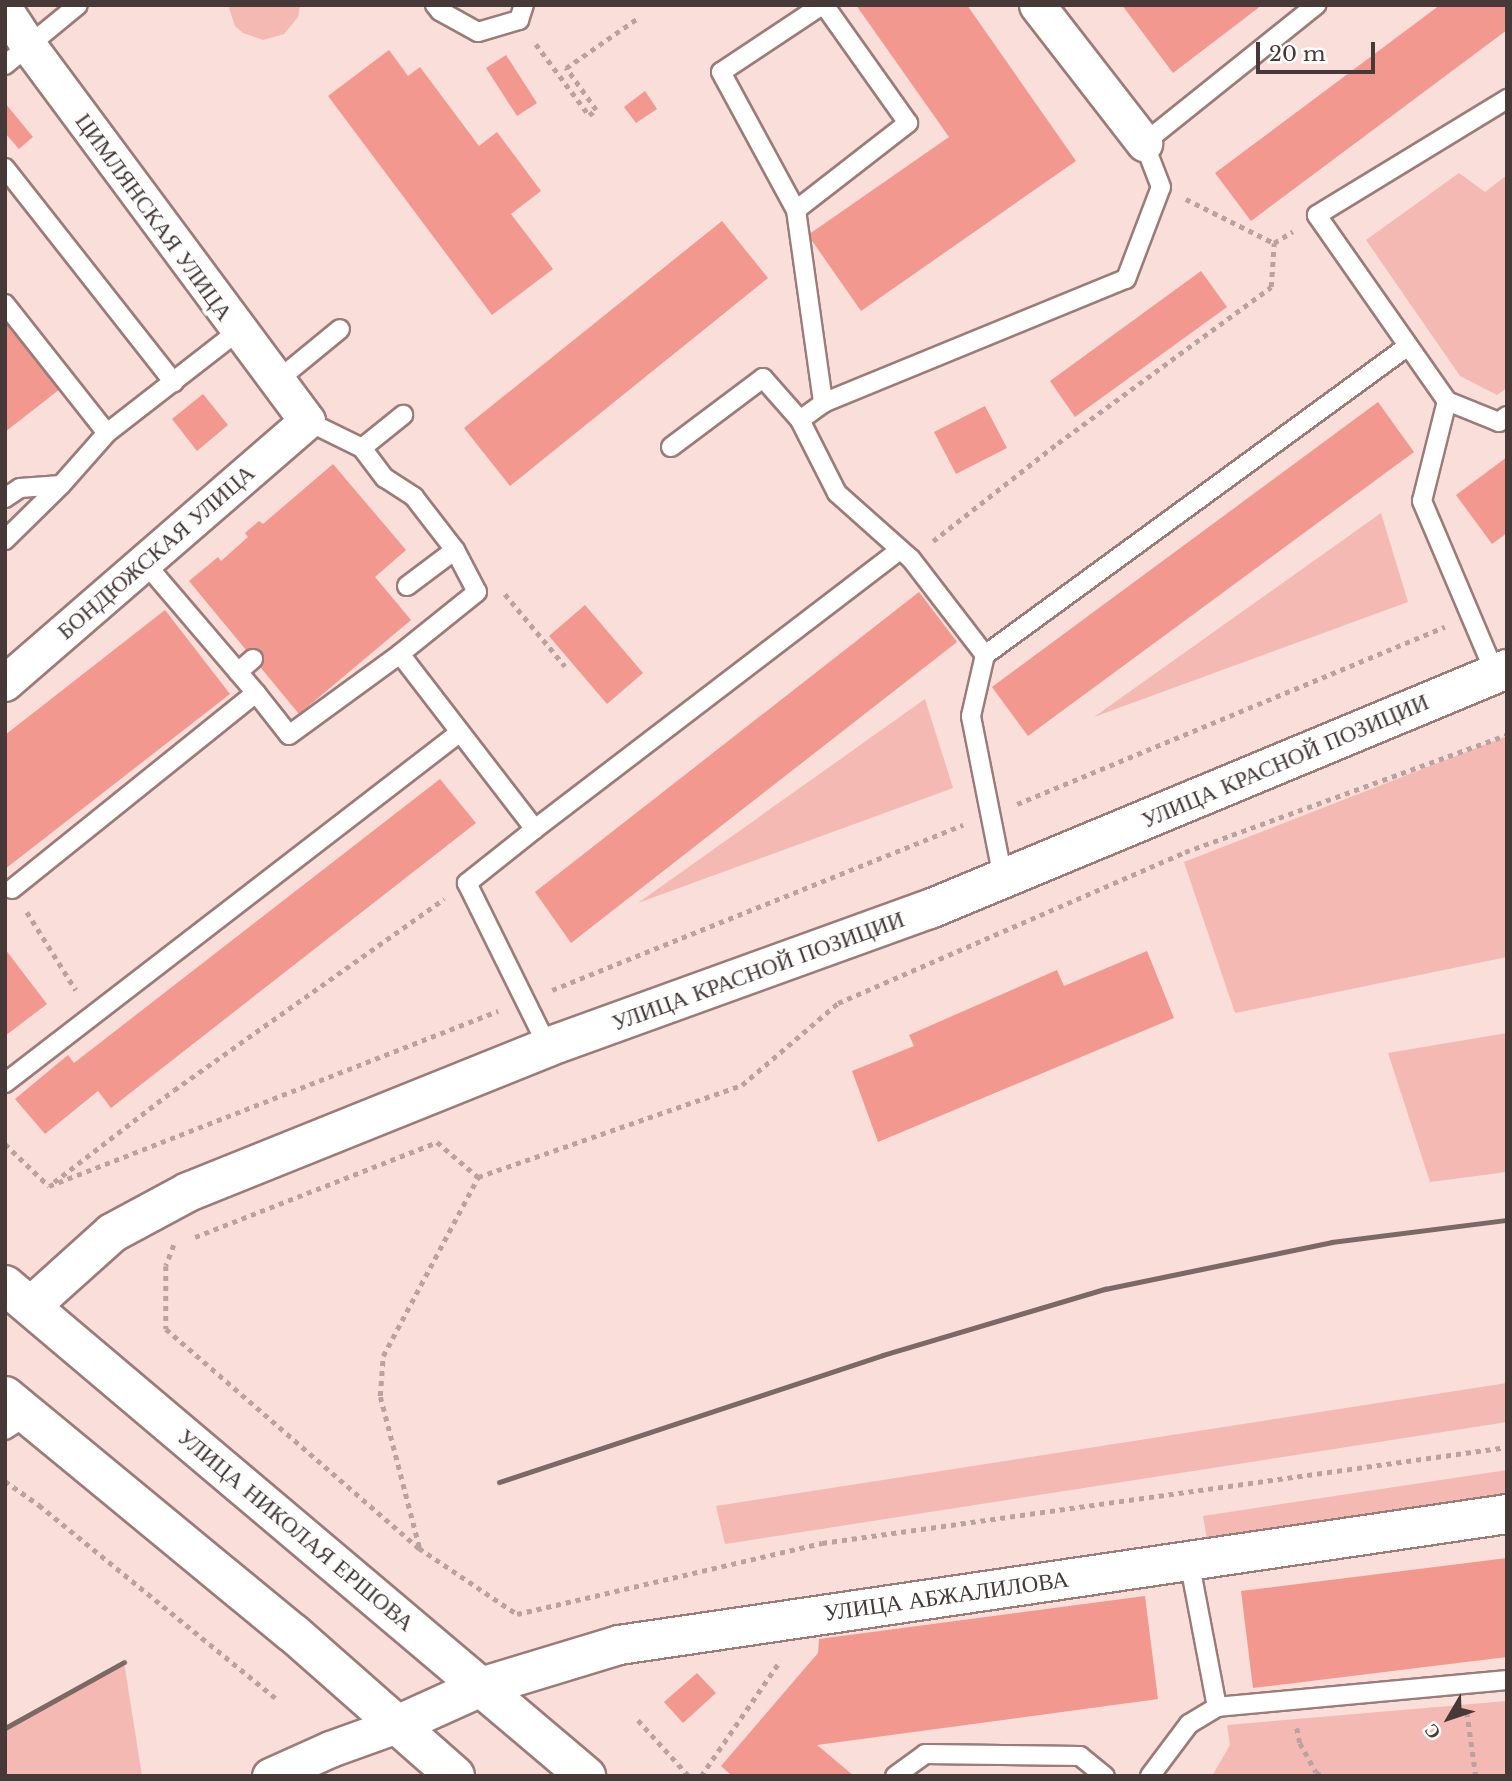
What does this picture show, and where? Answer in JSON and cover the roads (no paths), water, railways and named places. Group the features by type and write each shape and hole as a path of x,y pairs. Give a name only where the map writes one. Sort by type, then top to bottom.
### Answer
{"street":[{"path":"1037,5 1144,143"},
{"name":"ЦИМЛЯНСКАЯ УЛИЦА","path":"5,10 17,55 278,380 307,421"},
{"name":"БОНДЮЖСКАЯ УЛИЦА","path":"5,683 307,421"},
{"name":"УЛИЦА КРАСНОЙ ПОЗИЦИИ","path":"18,1296 112,1233 188,1192 548,1047 930,909 1501,671"},
{"name":"УЛИЦА НИКОЛАЯ ЕРШОВА","path":"18,1296 586,1776"},
{"path":"13,1414 293,1633 455,1776"},
{"name":"УЛИЦА АБЖАЛИЛОВА","path":"397,1725 481,1687 619,1645 1507,1514"},
{"path":"270,1776 330,1749 397,1725"}],"lane":[{"path":"17,55 78,5"},
{"path":"435,5 440,11 478,32 521,13"},
{"path":"796,211 908,123 823,5 721,72 796,211 823,403"},
{"path":"800,420 823,403 1126,279 1161,187 1144,143 1316,5"},
{"path":"1507,99 1317,215 1447,401 1499,422 1507,416"},
{"path":"5,168 174,383"},
{"path":"5,304 107,433"},
{"path":"278,380 341,329"},
{"path":"5,540 61,485 107,433 238,331"},
{"path":"1003,878 971,716 985,655 1408,346"},
{"path":"671,447 763,378 800,420 837,493 904,555 985,655"},
{"path":"1447,401 1422,501 1471,617 1501,671"},
{"path":"362,448 403,415"},
{"path":"145,563 289,735 400,654 477,592 455,550 414,497 385,478 362,448 307,421"},
{"path":"5,498 20,488 61,485"},
{"path":"407,586 455,550"},
{"path":"548,1047 467,883 535,829 904,555"},
{"path":"400,654 535,829"},
{"path":"238,672 253,659"},
{"path":"12,889 256,693"},
{"path":"5,1083 459,733"},
{"path":"1189,1560 1217,1707"},
{"path":"1150,1776 1189,1724 1217,1707 1507,1679"},
{"path":"895,1776 925,1754 1080,1756 1105,1776"}],"railway":[{"path":"499,1482 883,1355 1105,1289 1332,1242 1507,1220"},
{"path":"5,1728 124,1662"}]}
